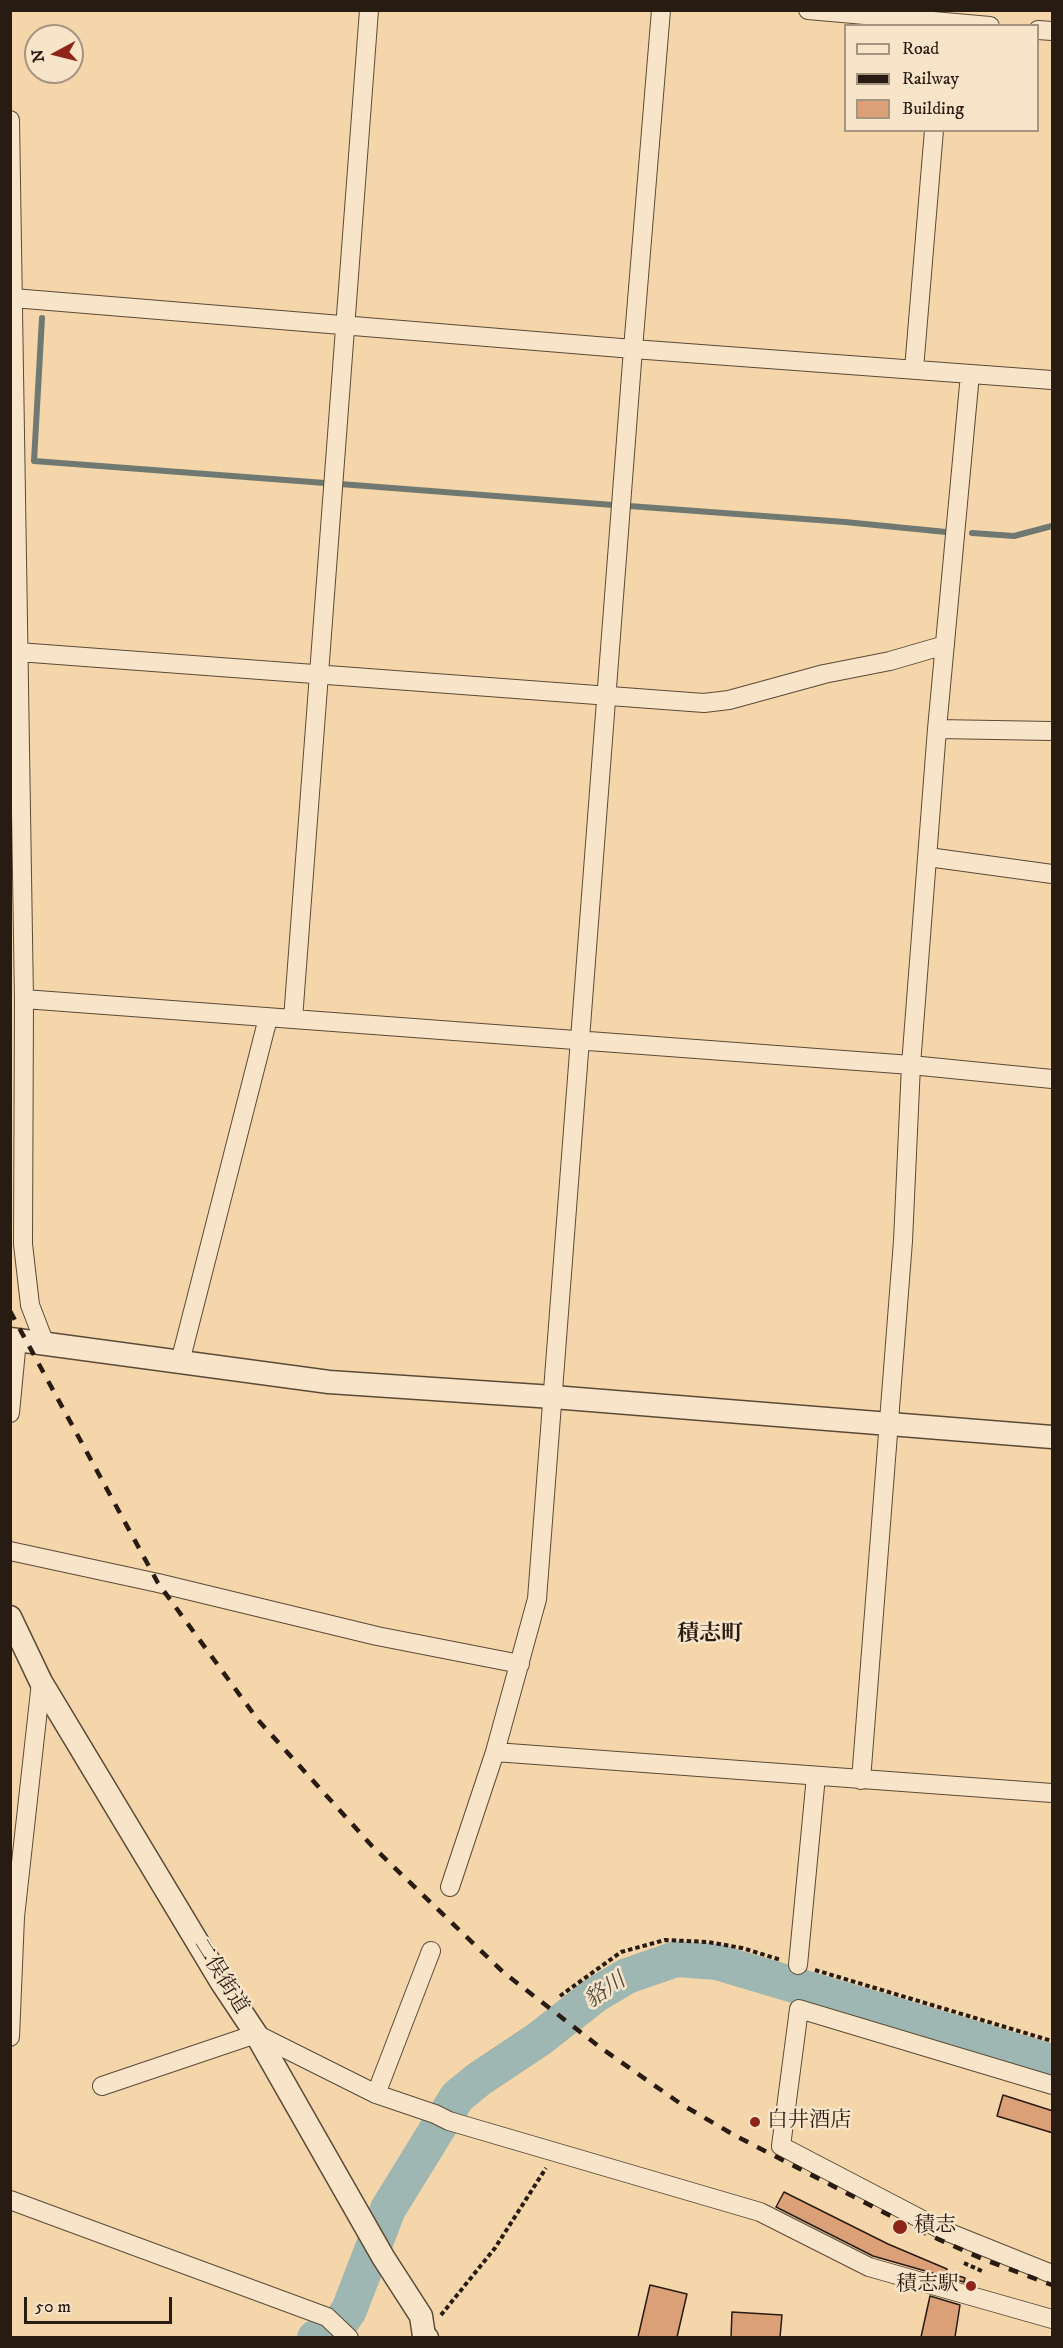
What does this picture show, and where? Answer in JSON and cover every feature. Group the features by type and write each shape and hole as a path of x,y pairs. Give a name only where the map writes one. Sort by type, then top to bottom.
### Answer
{"street":[{"path":"292,1019 369,10"},
{"path":"450,1887 495,1752 537,1599 661,10"},
{"path":"808,10 943,19 977,24"},
{"path":"10,120 17,940 24,999 23,1244 30,1305 45,1344"},
{"path":"914,369 933,132"},
{"path":"13,298 633,349 1053,380"},
{"path":"861,1780 903,1241 911,1065 937,729 970,374"},
{"path":"15,648 318,674 704,703 729,700 824,674 890,661 945,645"},
{"path":"937,729 1053,731"},
{"path":"928,857 1053,874"},
{"path":"24,999 911,1065 1053,1079"},
{"path":"180,1362 268,1018"},
{"path":"10,1413 14,1339 329,1382 553,1397 1053,1437"},
{"path":"10,1551 148,1581 377,1636 520,1664"},
{"name":"二俣街道","path":"10,1617 41,1682 222,1983 256,2034 383,2257 422,2316 422,2337"},
{"path":"10,2037 13,1917 41,1682"},
{"path":"495,1752 1053,1793"},
{"path":"798,1965 816,1776"},
{"path":"376,2094 431,1951"},
{"path":"1053,2085 799,2009 781,2146 940,2229 1053,2274"},
{"path":"102,2086 256,2034 376,2094 442,2118 760,2212 869,2267 1053,2319"},
{"path":"10,2200 327,2317 349,2337"}],"path":[{"path":"422,2337 495,2248 556,2152"},
{"path":"964,2263 984,2272 982,2276"}],"building":[{"path":"1003,2095 1053,2111 1053,2133 997,2116"},
{"path":"784,2192 888,2244 947,2269 946,2272 965,2278 964,2282 873,2256 776,2207"},
{"path":"650,2285 687,2294 677,2337 638,2337"},
{"path":"930,2296 960,2305 955,2337 921,2337"},
{"path":"732,2312 782,2315 780,2337 731,2337"}],"waterway":[{"path":"42,318 34,461 325,483"},
{"path":"340,484 613,505"},
{"path":"629,506 946,532"},
{"path":"972,533 1014,536 1052,526"},
{"name":"貉川","path":"315,2338 334,2332 349,2310 388,2209 457,2097 479,2079 539,2039 595,1995 627,1976 676,1959 717,1962 1052,2062"}],"railway":[{"path":"10,1311 158,1583 258,1720 372,1846 503,1972 601,2048 681,2104 734,2135 920,2231 985,2260 1052,2285"}],"place":[{"name":"白井酒店","path":"755,2122"},
{"name":"積志","path":"900,2227"},
{"name":"積志駅","path":"971,2286"}],"district":[{"name":"積志町","path":"710,1635"}]}
